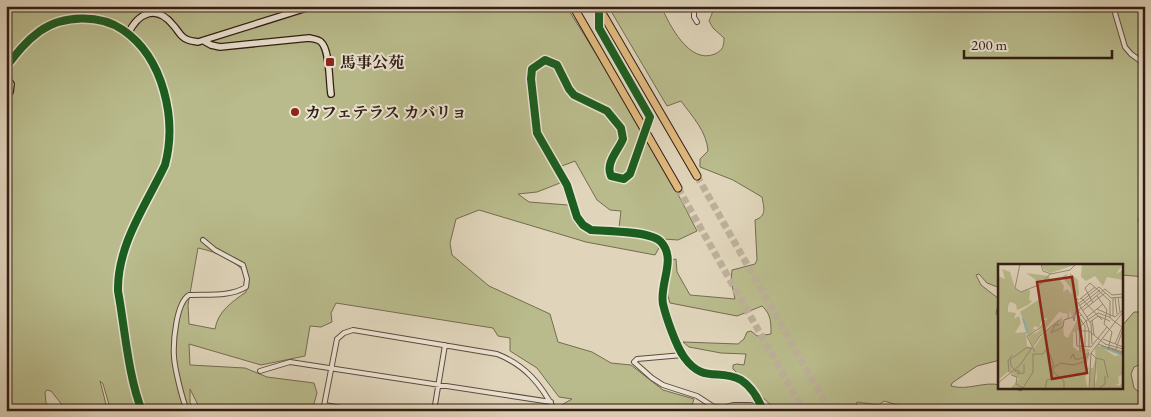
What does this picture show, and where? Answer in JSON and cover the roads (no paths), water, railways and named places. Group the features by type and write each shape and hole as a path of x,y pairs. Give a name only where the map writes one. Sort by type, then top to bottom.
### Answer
{"highway":[{"path":"573,6 678,188"},
{"path":"598,6 697,176"}],"street":[{"path":"128,34 132,24 141,15 159,14 165,16 185,39 198,42 313,6"},
{"path":"694,6 694,18 698,22"},
{"path":"1114,6 1125,47 1145,64"},
{"path":"6,67 42,30 73,19 100,20 113,25 137,42 151,60 160,77 167,106 170,136 165,165 128,239 122,254 118,278 118,291 132,372 137,399 142,411"},
{"path":"204,41 220,47 309,38 316,39 321,42 327,52 330,94"},
{"path":"608,42 649,114 649,120"},
{"path":"6,51 13,58"},
{"path":"638,152 627,178 618,179 611,176 608,171 611,161 624,139 617,122 607,111 574,95 569,89 560,68 553,62 545,60 532,69 531,79 537,133 567,185 577,217 583,225 591,230 648,236 659,239 666,248 668,260 663,302 683,355 693,368 706,374 727,376 741,380 754,392 762,408"},
{"path":"6,77 11,84 10,92 6,96"},
{"path":"186,411 174,359 174,340 182,302 189,295 240,291 246,288 247,279 242,265 214,250 202,240"},
{"path":"323,411 336,339 344,332 353,330 497,354 524,368 539,384 555,411"},
{"path":"434,411 445,345"},
{"path":"683,355 637,359 634,362 663,385 697,396 714,407 723,408 733,405 748,405 762,408"},
{"path":"260,371 290,362 551,402"},
{"path":"325,405 357,411"},
{"path":"893,411 895,409 904,411"}],"tunnel":[{"path":"600,9 599,28 607,42"},
{"path":"638,152 649,120"},
{"path":"697,176 830,411"},
{"path":"678,188 804,411"}],"place":[{"name":"馬事公苑","path":"330,62"},
{"name":"カフェテラス カバリョ","path":"295,112"}]}
